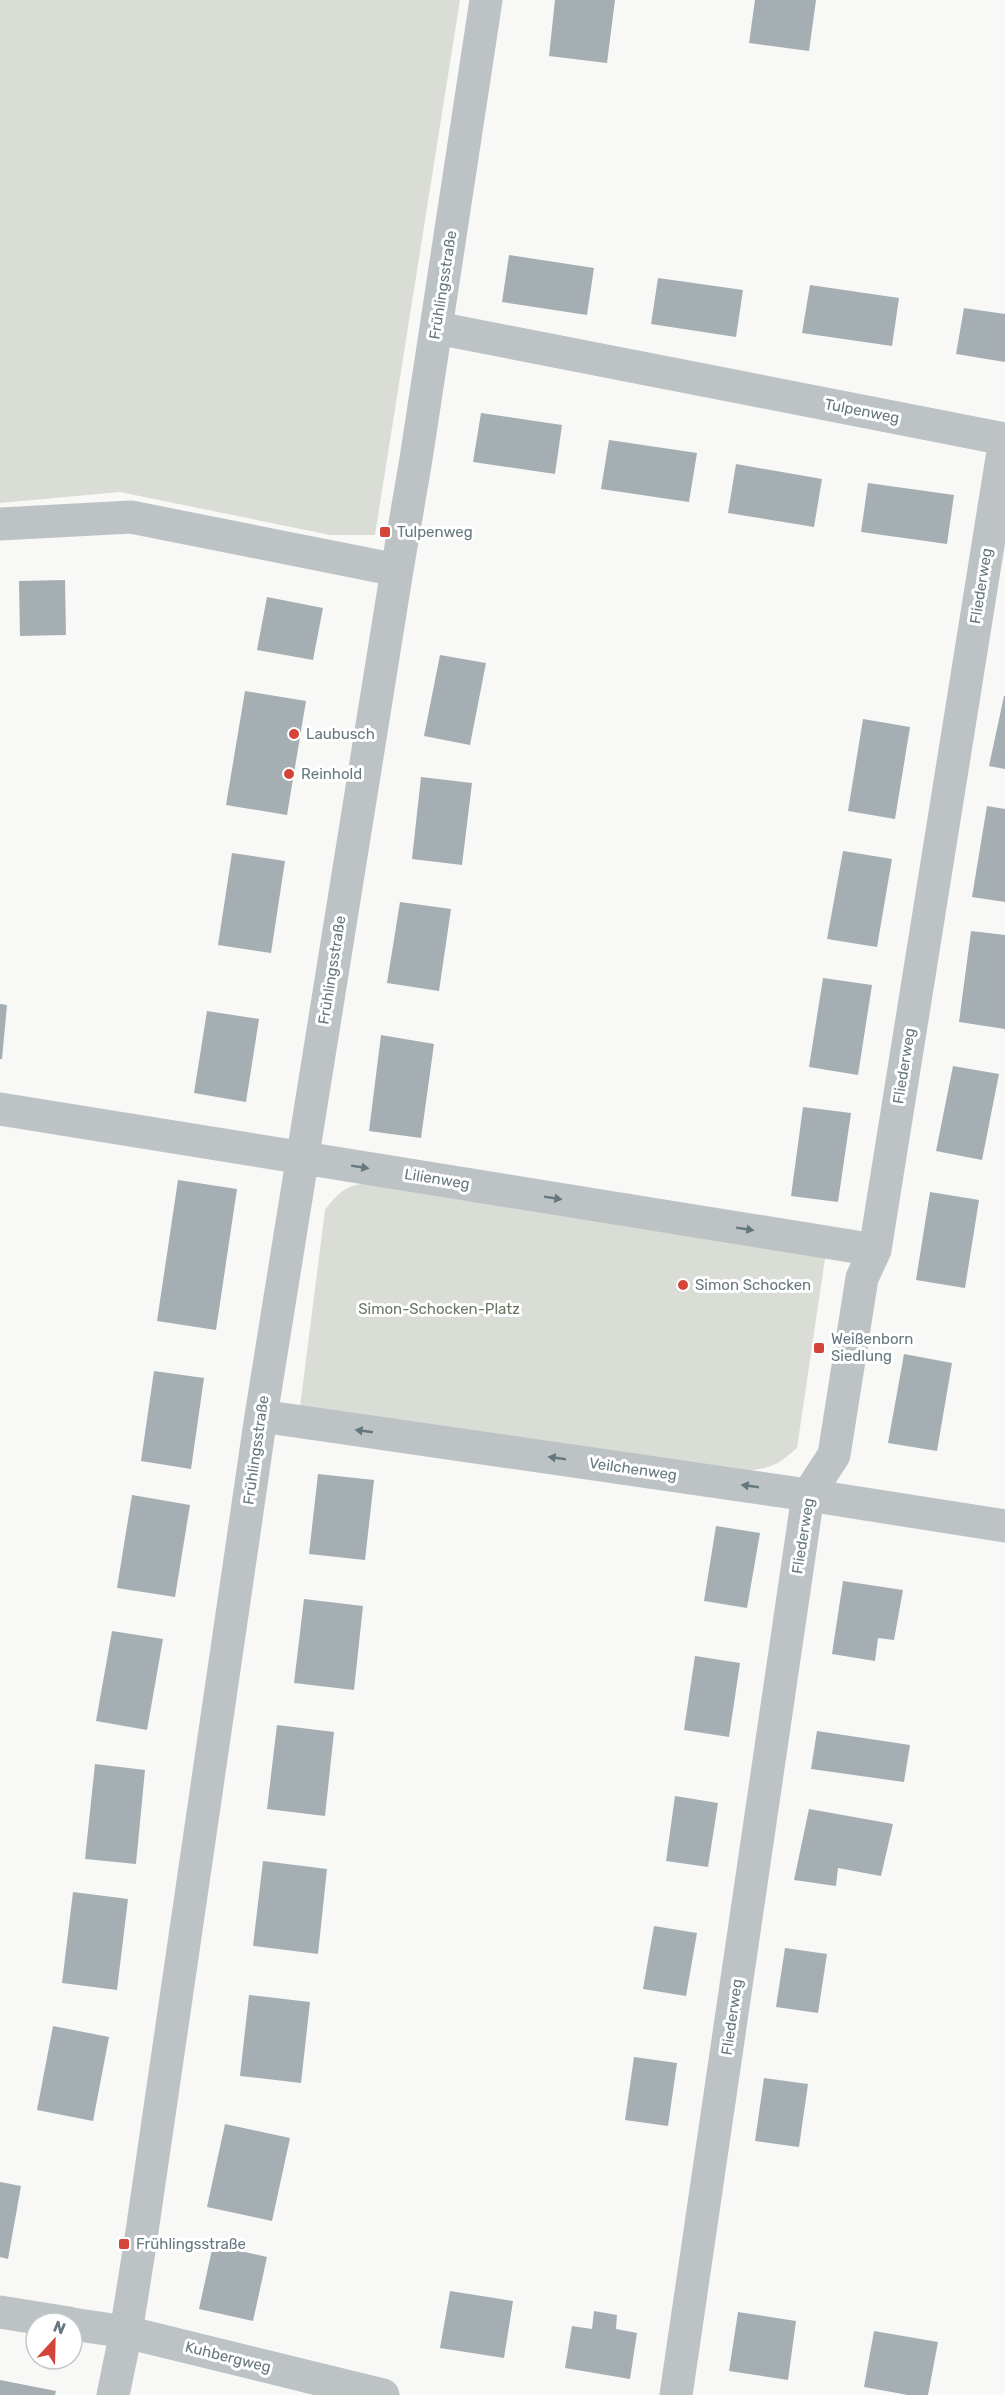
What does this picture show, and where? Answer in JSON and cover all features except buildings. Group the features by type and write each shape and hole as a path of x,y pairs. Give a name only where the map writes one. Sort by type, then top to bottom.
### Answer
{"street":[{"name":"Frühlingsstraße","path":"112,2395 126,2332 261,1416 437,328 486,0"},
{"name":"Tulpenweg","path":"437,328 1005,439"},
{"name":"Fliederweg","path":"676,2395 808,1495 834,1455 862,1278 875,1250 1005,439"},
{"path":"0,524 131,517 397,570"},
{"name":"Lilienweg","path":"0,1109 875,1250"},
{"name":"Veilchenweg","path":"261,1416 808,1495 1005,1526"},
{"name":"Kuhbergweg","path":"0,2312 24,2316"},
{"name":"Kuhbergweg","path":"84,2325 126,2332 383,2395"}],"green space":[{"path":"0,0 460,0 375,535 330,535 120,492 0,503"},
{"name":"Simon-Schocken-Platz","path":"386,1183 826,1252 797,1448 776,1464 750,1470 300,1407 325,1210 339,1194 351,1186"}],"place":[{"name":"Tulpenweg","path":"385,532"},
{"name":"Laubusch","path":"294,734"},
{"name":"Reinhold","path":"289,774"},
{"name":"Simon Schocken","path":"683,1285"},
{"name":"Weißenborn Siedlung","path":"819,1348"},
{"name":"Frühlingsstraße","path":"124,2244"}]}
